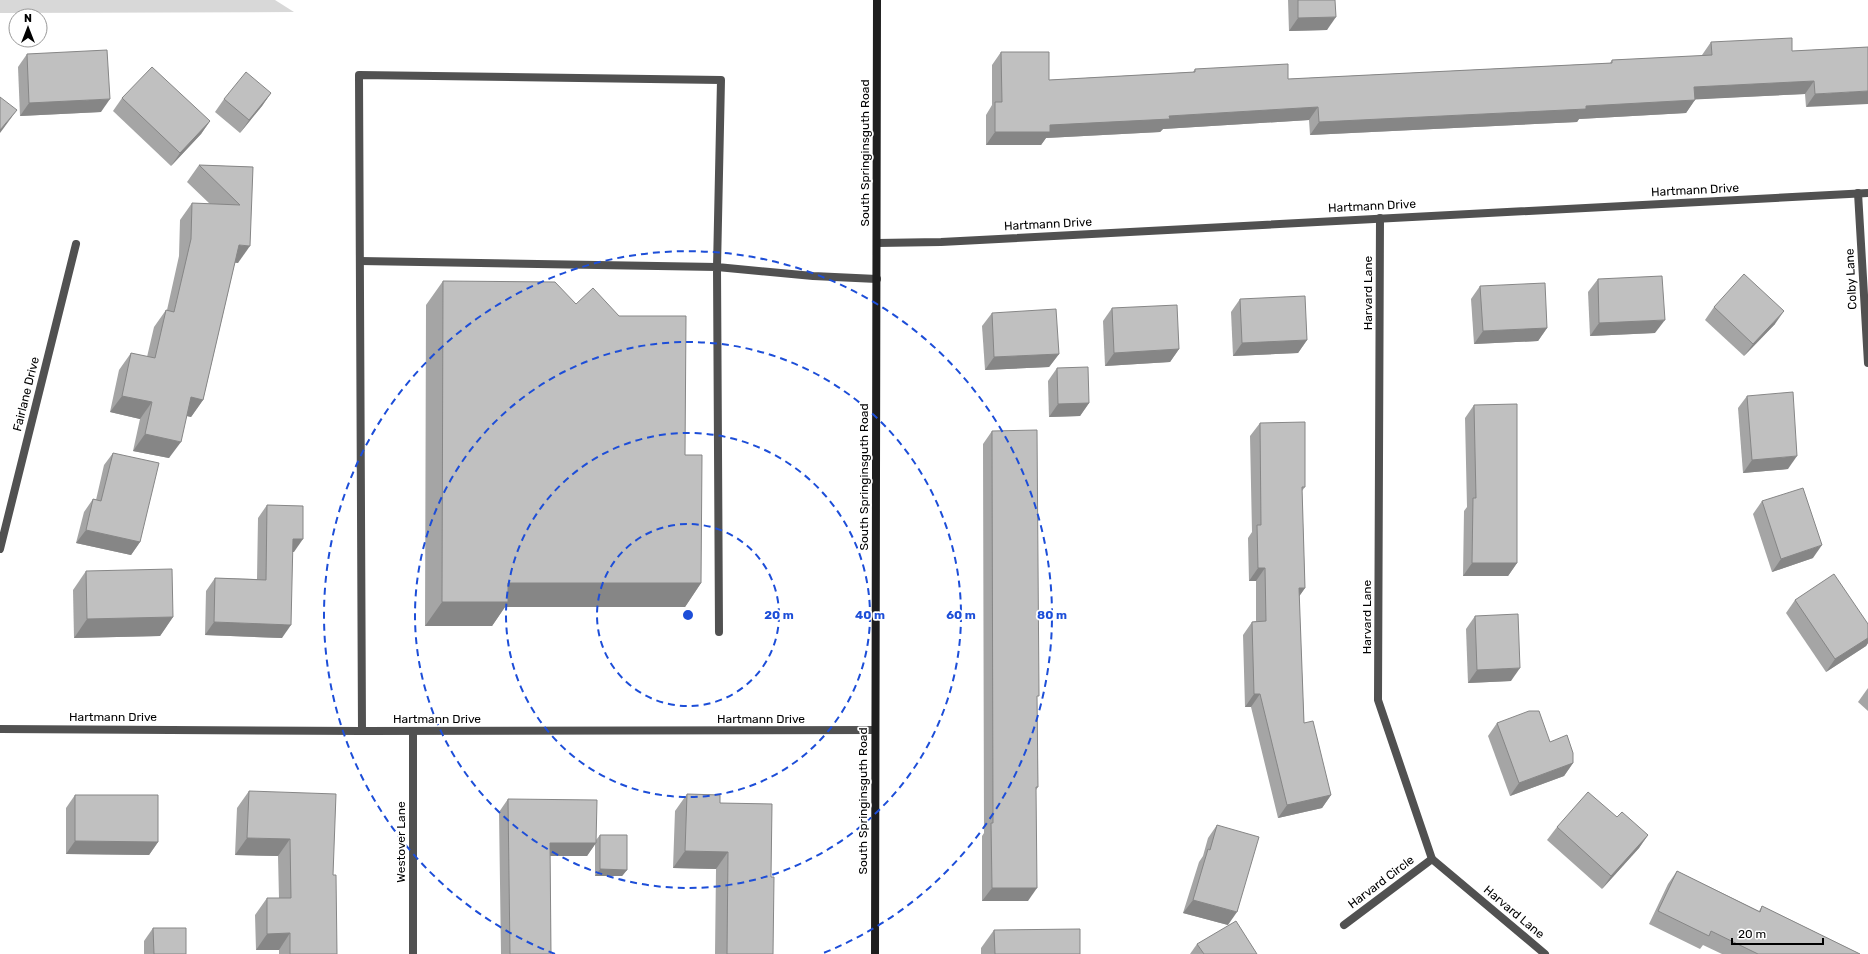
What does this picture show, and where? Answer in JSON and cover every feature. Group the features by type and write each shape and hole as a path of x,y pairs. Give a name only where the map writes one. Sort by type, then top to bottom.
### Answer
{"street":[{"name":"South Springinsguth Road","path":"875,954 877,0"},
{"path":"362,731 360,75 721,80 718,267 719,632"},
{"name":"Hartmann Drive","path":"877,243 941,242 1868,193"},
{"name":"Colby Lane","path":"1858,194 1868,363"},
{"name":"Harvard Lane","path":"1380,218 1378,700 1432,859 1546,954"},
{"name":"Fairlane Drive","path":"0,549 76,244"},
{"path":"360,261 718,267 813,276 877,279"},
{"name":"Hartmann Drive","path":"0,729 362,731 875,730"},
{"name":"Westover Lane","path":"413,731 413,954"},
{"name":"Harvard Circle","path":"1344,925 1432,859"}],"shaded area":[{"path":"0,0 275,0 294,12 48,13 48,8 8,8 8,13 0,13"}],"building":[{"path":"1298,0 1335,0 1336,17 1298,18"},
{"path":"1792,38 1792,51 1868,47 1868,91 1815,94 1814,81 1694,87 1695,100 1586,106 1586,109 1319,122 1318,107 1169,116 1170,119 1050,125 1050,132 995,132 995,102 1002,102 1001,52 1049,52 1049,80 1195,72 1195,69 1288,64 1288,79 1612,63 1612,60 1712,55 1711,42"},
{"path":"107,50 110,99 29,103 27,54"},
{"path":"152,67 210,121 180,153 122,98"},
{"path":"246,72 271,93 249,120 224,99"},
{"path":"0,97 17,110 0,130"},
{"path":"199,165 253,167 250,246 239,245 203,400 191,397 181,442 145,434 152,402 122,396 131,353 155,358 166,310 174,312 191,239 192,203 240,205"},
{"path":"1744,274 1784,311 1753,344 1714,307"},
{"path":"1662,276 1665,320 1599,323 1598,279"},
{"path":"443,281 555,282 576,304 593,288 619,316 686,316 685,455 702,455 701,583 508,583 508,602 442,602"},
{"path":"1545,283 1547,328 1483,331 1480,286"},
{"path":"1305,296 1307,340 1242,343 1240,299"},
{"path":"1177,305 1179,349 1114,353 1112,308"},
{"path":"1056,309 1059,354 994,357 992,313"},
{"path":"1088,367 1089,403 1058,404 1057,368"},
{"path":"1793,392 1797,456 1752,460 1747,396"},
{"path":"1517,404 1517,563 1472,563 1473,498 1476,498 1474,405"},
{"path":"1305,422 1305,487 1302,487 1305,588 1299,588 1304,723 1313,721 1331,795 1287,805 1260,694 1254,694 1252,622 1266,621 1265,568 1258,568 1257,525 1261,525 1260,423"},
{"path":"1037,430 1039,696 1037,696 1038,787 1036,787 1037,888 992,888 992,431"},
{"path":"113,453 159,463 140,542 86,530 93,499 101,501"},
{"path":"1803,488 1822,545 1781,559 1762,501"},
{"path":"267,505 303,506 303,539 293,539 291,625 214,622 215,578 266,580"},
{"path":"172,569 173,617 87,619 86,571"},
{"path":"1834,574 1868,624 1868,638 1835,659 1795,600"},
{"path":"1518,614 1520,668 1477,670 1475,616"},
{"path":"1529,711 1539,711 1550,742 1567,735 1573,753 1573,763 1519,783 1497,723"},
{"path":"249,791 336,794 333,875 336,875 337,954 290,954 290,933 267,934 267,898 291,898 290,839 247,838"},
{"path":"1588,792 1617,817 1622,812 1648,835 1611,876 1557,827"},
{"path":"687,794 720,795 720,803 772,804 771,877 774,877 773,954 727,954 728,852 685,851"},
{"path":"75,795 158,795 158,842 75,841"},
{"path":"508,799 597,800 596,843 550,843 551,954 510,954"},
{"path":"1217,825 1259,837 1237,912 1193,900 1208,849 1210,850"},
{"path":"600,835 627,835 627,870 600,869"},
{"path":"1677,871 1760,912 1762,906 1860,954 1758,954 1711,931 1709,936 1658,911"},
{"path":"1236,921 1257,954 1204,954 1197,944"},
{"path":"153,928 186,928 186,954 154,954"},
{"path":"1080,929 1080,954 995,954 994,930"}]}
